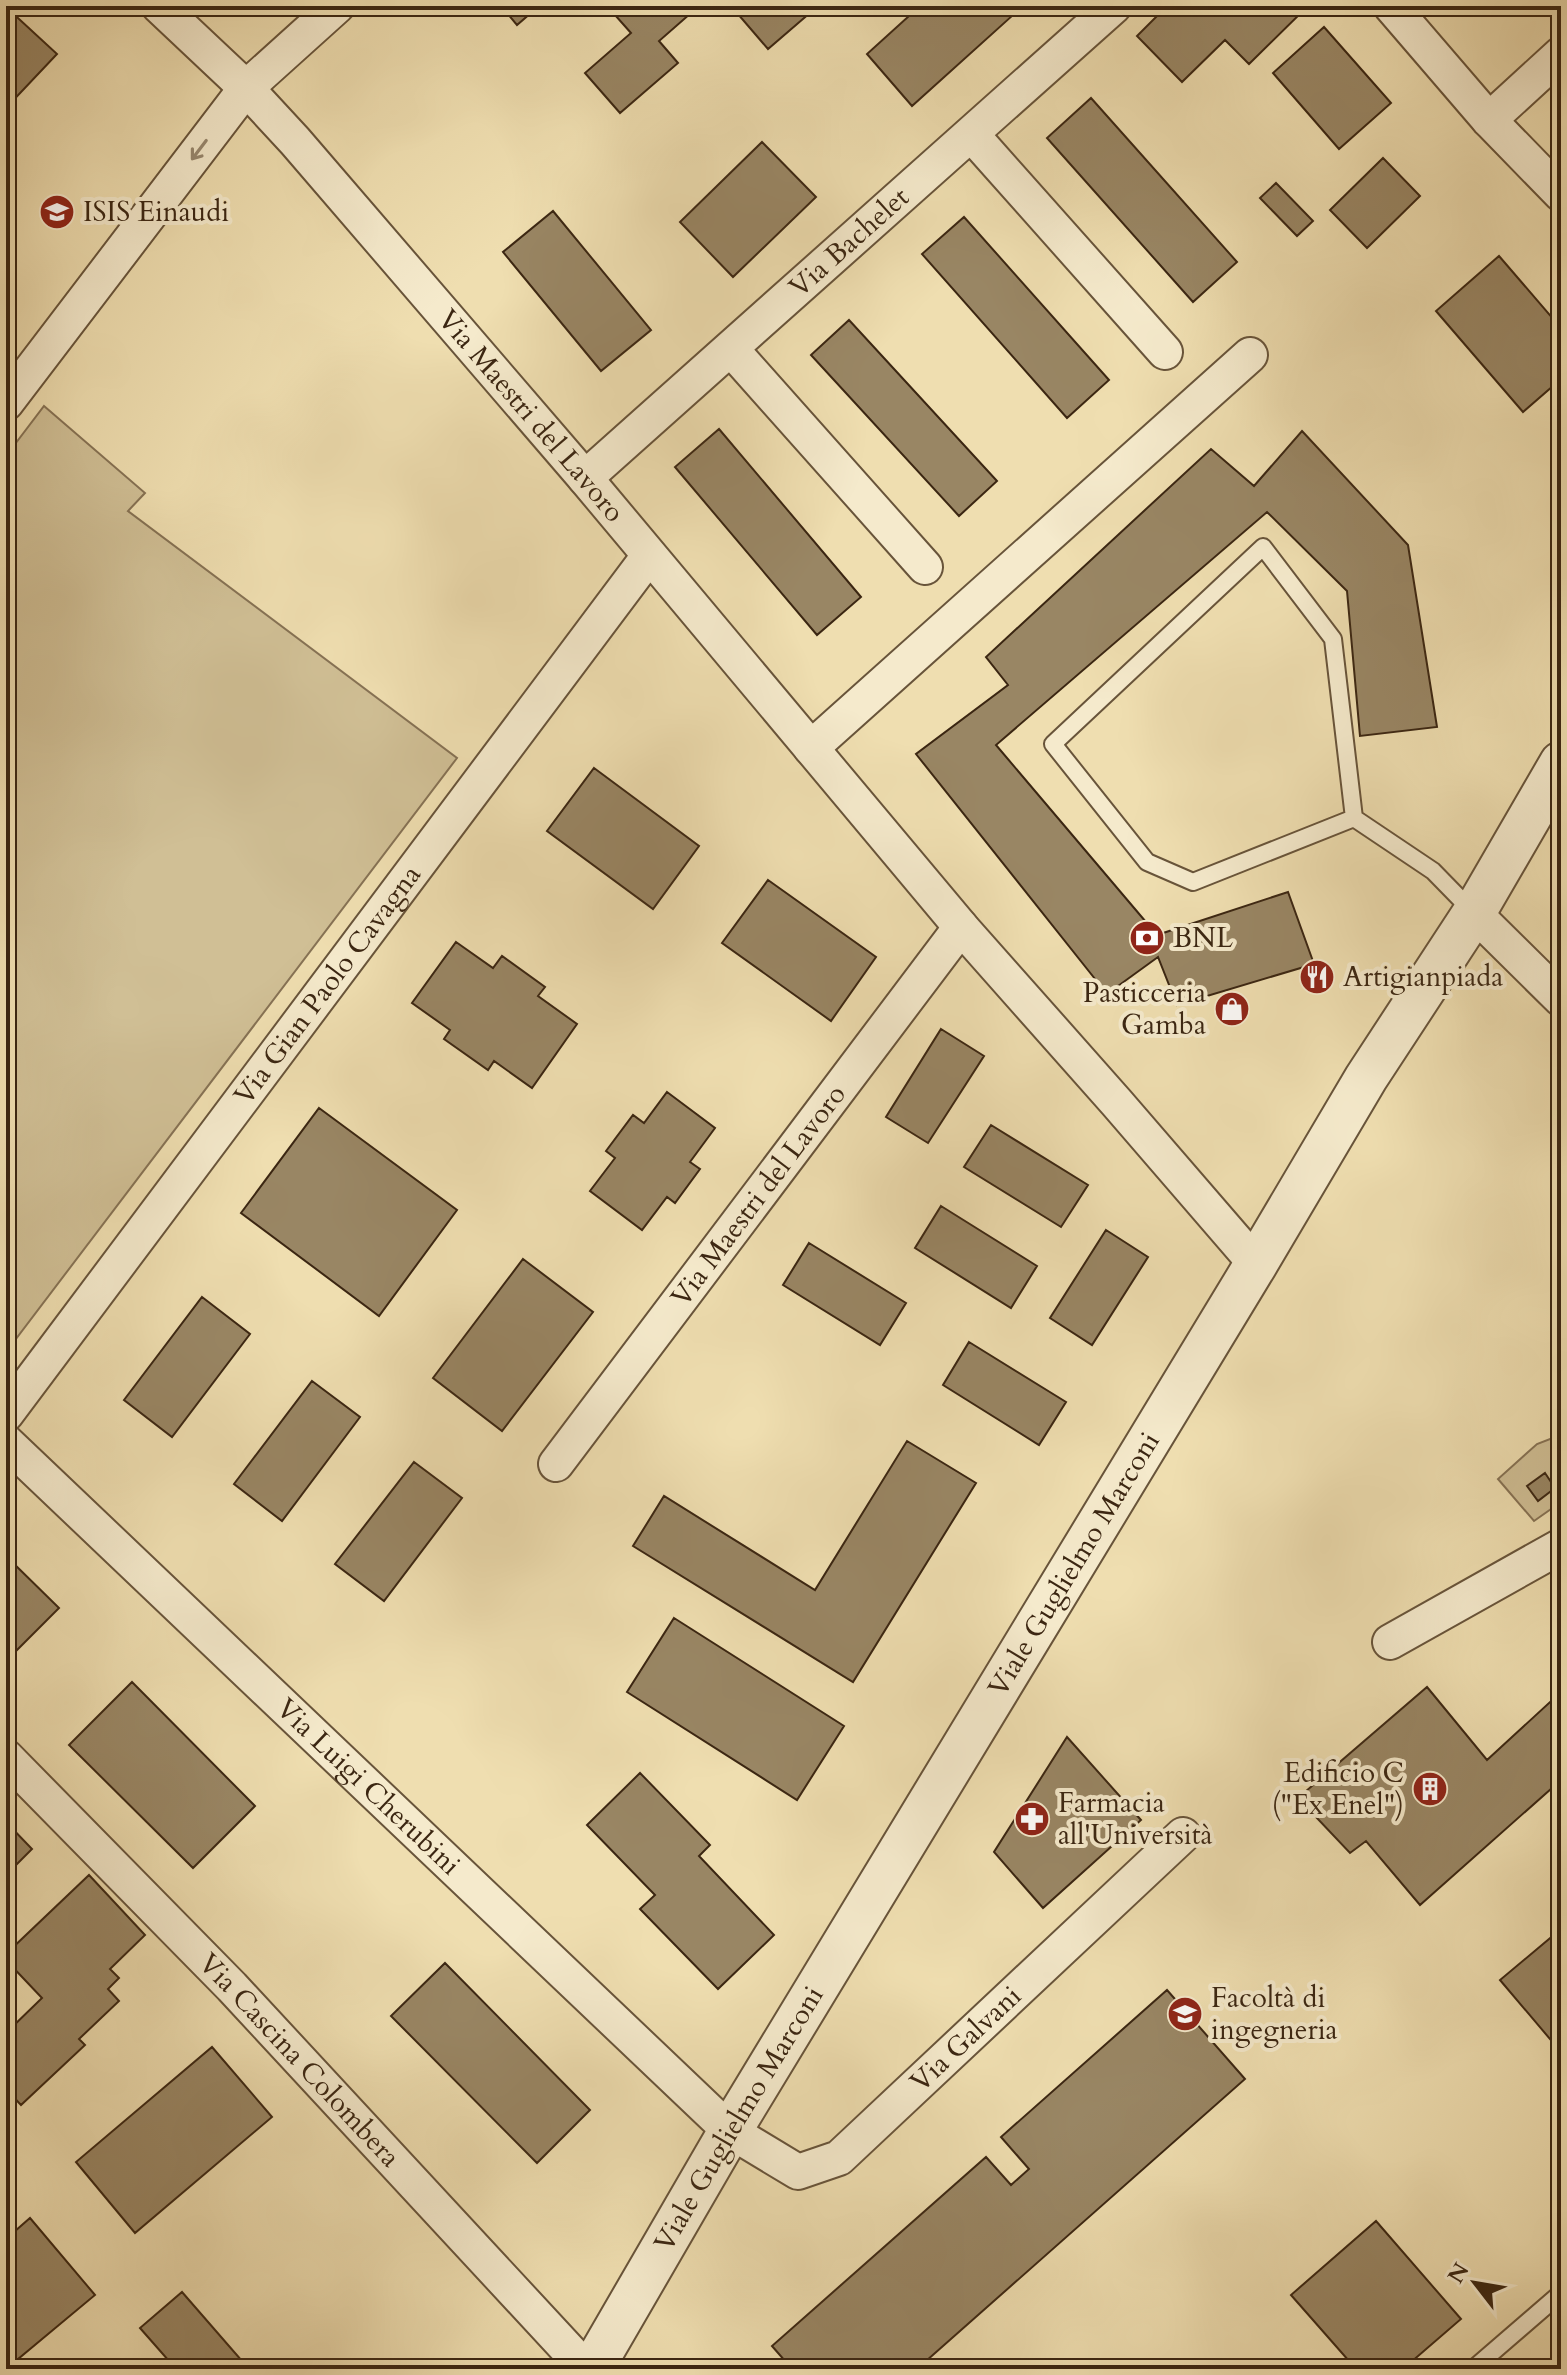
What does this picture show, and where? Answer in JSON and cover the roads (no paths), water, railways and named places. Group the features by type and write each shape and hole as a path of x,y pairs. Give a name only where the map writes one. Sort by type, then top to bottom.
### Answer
{"street":[{"name":"Via Maestri del Lavoro","path":"159,6 246,88 295,141 585,478 961,927 1256,1264"},
{"path":"6,403 246,88 337,6"},
{"name":"Via Bachelet","path":"585,478 1114,6"},
{"path":"1391,6 1489,120 1561,194"},
{"path":"1489,120 1561,54"},
{"path":"972,135 1165,352"},
{"path":"731,349 925,567"},
{"path":"811,748 1250,355"},
{"name":"Via Gian Paolo Cavagna","path":"6,1414 649,556"},
{"name":"Viale Guglielmo Marconi","path":"589,2369 1366,1078 1474,913 1561,763"},
{"path":"1474,913 1561,999"},
{"name":"Via Maestri del Lavoro","path":"556,1464 961,927"},
{"name":"Via Luigi Cherubini","path":"6,1442 730,2131"},
{"path":"1390,1642 1561,1546"},
{"name":"Via Cascina Colombera","path":"6,1757 232,1987 589,2369"},
{"name":"Via Galvani","path":"730,2131 798,2172 839,2158 1183,1835"}],"lane":[{"path":"1354,818 1193,882 1147,862 1053,744 1263,547 1333,639 1354,818 1433,871 1474,913"},
{"path":"1473,2369 1561,2293"}],"place":[{"name":"ISIS Einaudi","path":"57,212"},
{"name":"BNL","path":"1147,938"},
{"name":"Artigianpiada","path":"1317,977"},
{"name":"Pasticceria Gamba","path":"1232,1009"},
{"name":"Edificio C (\"Ex Enel\")","path":"1430,1789"},
{"name":"Farmacia all'Università","path":"1032,1819"},
{"name":"Facoltà di ingegneria","path":"1185,2014"}]}
